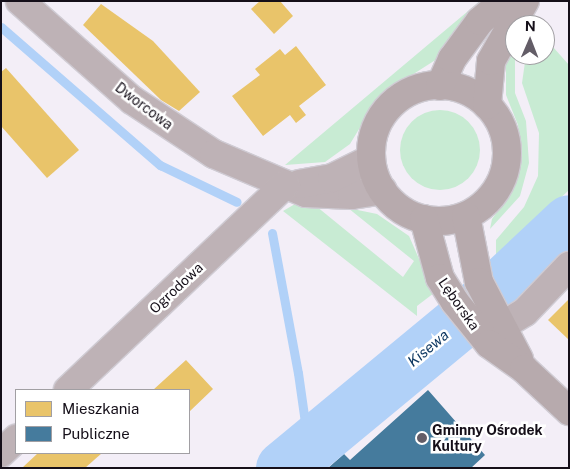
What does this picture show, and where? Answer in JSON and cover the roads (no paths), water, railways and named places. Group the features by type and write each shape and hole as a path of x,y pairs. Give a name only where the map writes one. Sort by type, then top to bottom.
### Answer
{"main road":[{"path":"440,86 452,59 480,21 504,1"},
{"path":"487,105 490,61 525,1"},
{"path":"440,86 455,87 487,105 503,127 506,169 498,189 466,216 445,221 424,219 404,211 383,190 371,159 373,137 395,101 413,90 440,86"},
{"name":"Lęborska","path":"466,216 479,282 492,333"},
{"name":"Lęborska","path":"424,219 440,278 455,302 492,333 524,369 569,411"}],"street":[{"name":"Dworcowa","path":"20,1 132,100 214,154 285,185 325,196 383,190"},
{"path":"285,185 332,178 371,159"},
{"name":"Ogrodowa","path":"69,389 285,185"},
{"path":"492,333 525,312 569,266"},
{"path":"1,453 15,440"}],"waterway":[{"path":"1,27 160,165 237,202"},
{"name":"Kisewa","path":"283,468 487,299 569,222"},
{"path":"272,233 298,373 305,422 302,451"}],"place":[{"name":"Gminny Ośrodek Kultury","path":"422,438"}]}
